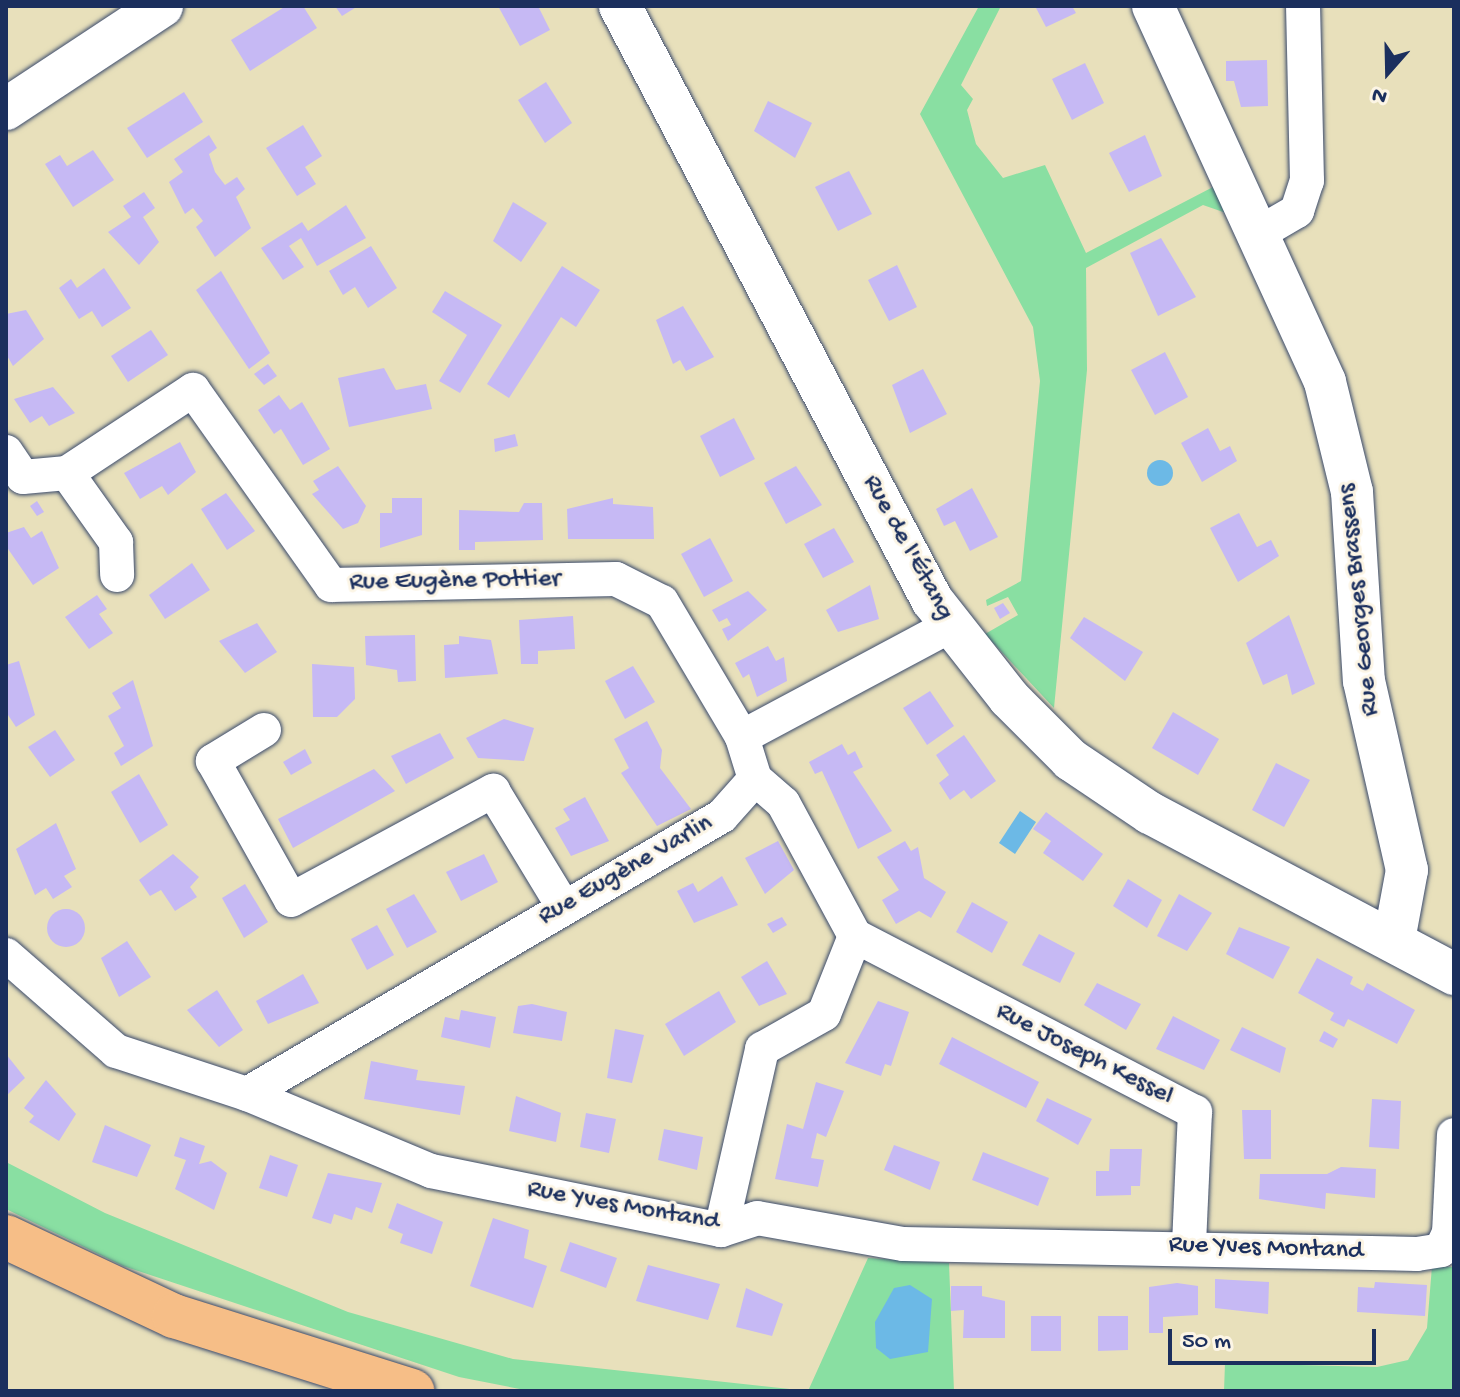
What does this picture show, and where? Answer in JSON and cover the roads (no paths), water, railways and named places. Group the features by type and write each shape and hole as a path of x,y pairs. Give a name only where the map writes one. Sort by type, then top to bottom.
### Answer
{"main road":[{"path":"6,1237 189,1321 412,1391"}],"street":[{"path":"6,109 162,6"},
{"name":"Rue de l'Étang","path":"620,6 950,626 1071,760 1150,813 1454,974"},
{"name":"Rue Georges Brassens","path":"1153,6 1261,232 1325,382 1352,492 1364,681 1407,870 1394,940"},
{"path":"1261,232 1297,211 1307,181 1303,6"},
{"name":"Rue Eugène Pottier","path":"6,452 23,477 67,473 193,390 331,585 616,579 662,602 742,737"},
{"path":"67,473 116,542 117,575"},
{"path":"721,1230 762,1049 824,1014 855,936 783,803 755,779 742,737 950,626"},
{"path":"264,730 213,761 291,900 493,791 564,908"},
{"name":"Rue Eugène Varlin","path":"247,1094 722,816 755,779"},
{"name":"Rue Joseph Kessel","path":"855,936 1195,1112 1189,1245"},
{"name":"Rue Yves Montand","path":"6,955 116,1051 247,1094 431,1171 721,1230 757,1218 903,1244 1441,1250 1449,1233 1454,1135"}],"water":[{"path":"1160,460 1169,464 1173,473 1169,482 1160,486 1151,482 1147,473 1151,464"},
{"path":"1020,811 1036,822 1015,854 999,843"},
{"path":"910,1285 932,1299 928,1352 890,1359 876,1348 875,1322 894,1288"}]}
